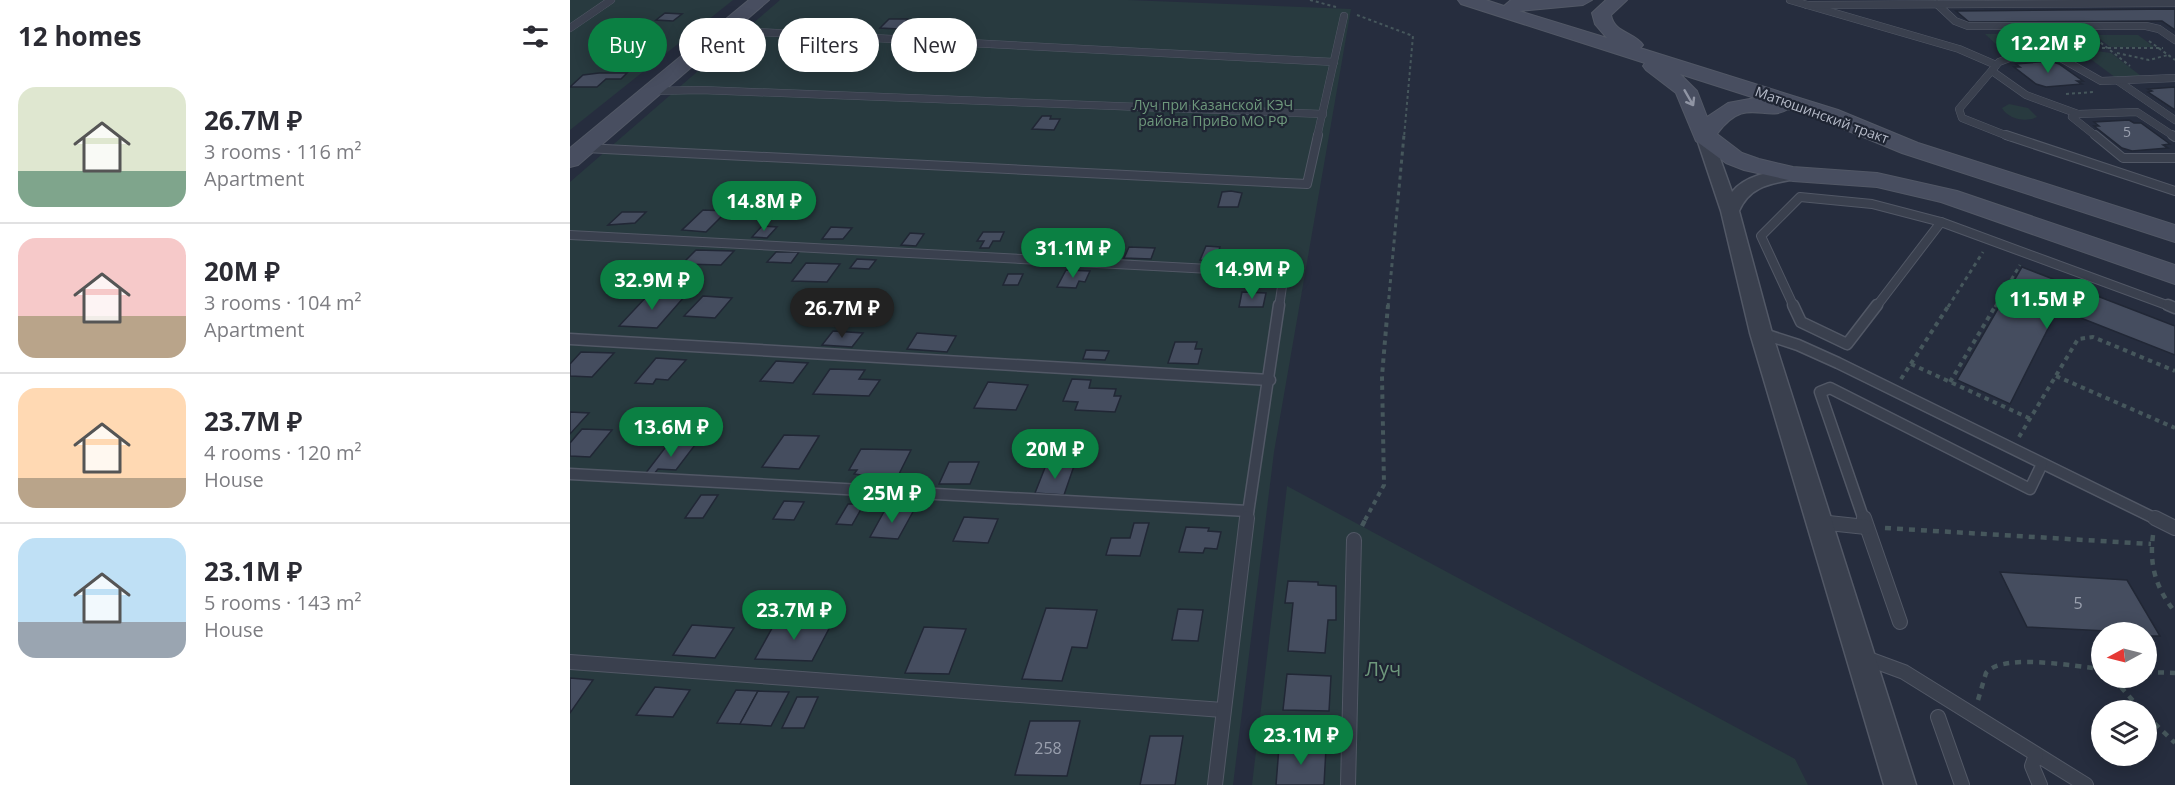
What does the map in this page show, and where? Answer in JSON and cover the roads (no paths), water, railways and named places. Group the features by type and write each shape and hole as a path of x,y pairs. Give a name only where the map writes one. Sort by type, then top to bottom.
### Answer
{"street":[{"path":"739,18 760,0"},
{"name":"Матюшинский тракт","path":"1467,0 1830,115 1910,148 2175,234"},
{"path":"1479,0 1528,6 1583,0"},
{"path":"1618,0 1601,13 1601,20 1606,28 1657,59"},
{"path":"1606,43 1661,70 1680,85 1692,100 1730,211 1761,333 1900,785"},
{"path":"577,154 679,68"},
{"path":"1704,136 1718,116 1743,106 1779,106 1830,115"},
{"path":"1704,136 1734,158 1752,165 1793,174 1877,180 1948,196 2175,275"},
{"path":"1730,211 1735,197 1747,186 1763,179 1793,174"}],"lane":[{"path":"570,28 611,0"},
{"path":"1790,0 1959,49 1994,68 2029,96 2078,114"},
{"path":"1807,5 2175,3"},
{"path":"1937,4 1955,21 1968,26 2151,26 2175,40"},
{"path":"577,154 1307,184 1346,13"},
{"path":"766,32 1334,62"},
{"path":"2175,78 2095,80 2066,60 2052,55 2009,58 1994,68 1959,109 1962,118 1978,126 2175,191"},
{"path":"2118,81 2175,121"},
{"path":"652,91 701,90 1323,114"},
{"path":"2175,137 2133,111 2072,116 2072,119 2118,156 2135,160 2175,158"},
{"path":"2157,124 2175,121"},
{"path":"2128,176 2135,160"},
{"path":"1847,344 1801,322 1761,236 1800,197 1847,198 1898,208 1991,239 2175,308"},
{"path":"1838,363 1847,344 1941,222"},
{"path":"570,235 1284,273 1248,511 1215,785"},
{"path":"1761,333 1798,345 1838,363 2175,528"},
{"path":"570,339 1269,380"},
{"path":"1900,622 1820,392 1830,388 2030,489 2042,464"},
{"path":"570,474 1248,511"},
{"path":"1819,522 1866,526"},
{"path":"1348,785 1354,540"},
{"path":"1860,656 1904,672 2086,785"},
{"path":"570,662 1223,710"},
{"path":"1938,717 1962,785"},
{"path":"2036,755 2032,766 2040,785"}],"park label":[{"name":"Луч при Казанской КЭЧ района ПриВо МО РФ","path":"1213,114"},
{"name":"Луч","path":"1383,669"}]}
